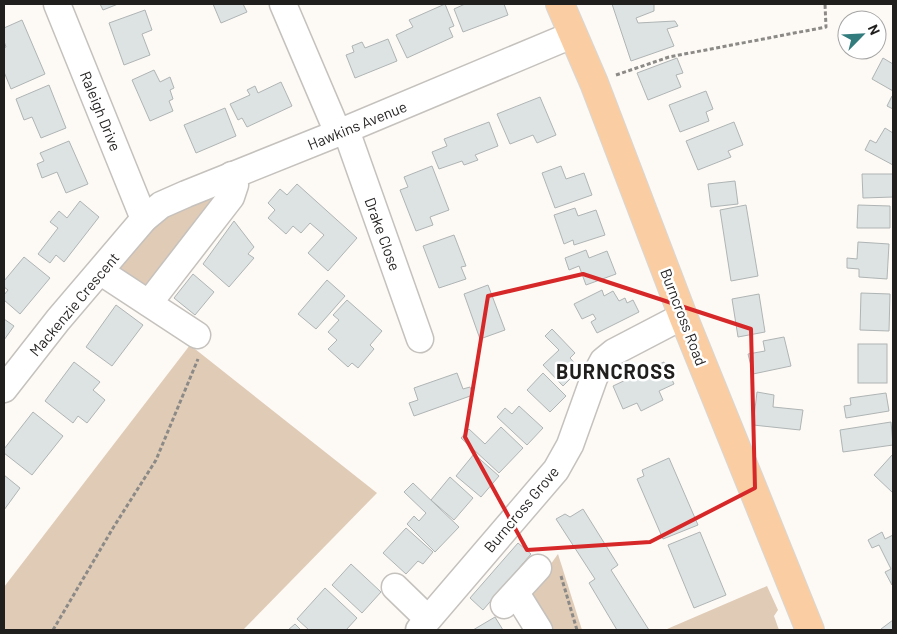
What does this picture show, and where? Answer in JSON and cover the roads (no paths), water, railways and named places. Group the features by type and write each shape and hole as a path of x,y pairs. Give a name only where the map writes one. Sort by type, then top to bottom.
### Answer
{"main road":[{"name":"Burncross Road","path":"560,4 594,83 683,316 810,630"}],"street":[{"name":"Raleigh Drive","path":"57,4 144,219"},
{"name":"Drake Close","path":"283,4 342,131 420,338"},
{"name":"Hawkins Avenue","path":"144,219 161,206 232,175 572,35"},
{"path":"149,304 231,197 235,185 232,175"},
{"name":"Mackenzie Crescent","path":"4,389 58,320 101,272 144,219"},
{"path":"101,272 197,335"},
{"name":"Burncross Grove","path":"395,587 423,624 556,470 570,445 594,378 603,361 614,352 683,316"},
{"path":"538,568 510,599 539,630"}],"district":[{"name":"BURNCROSS","path":"616,371"}]}
